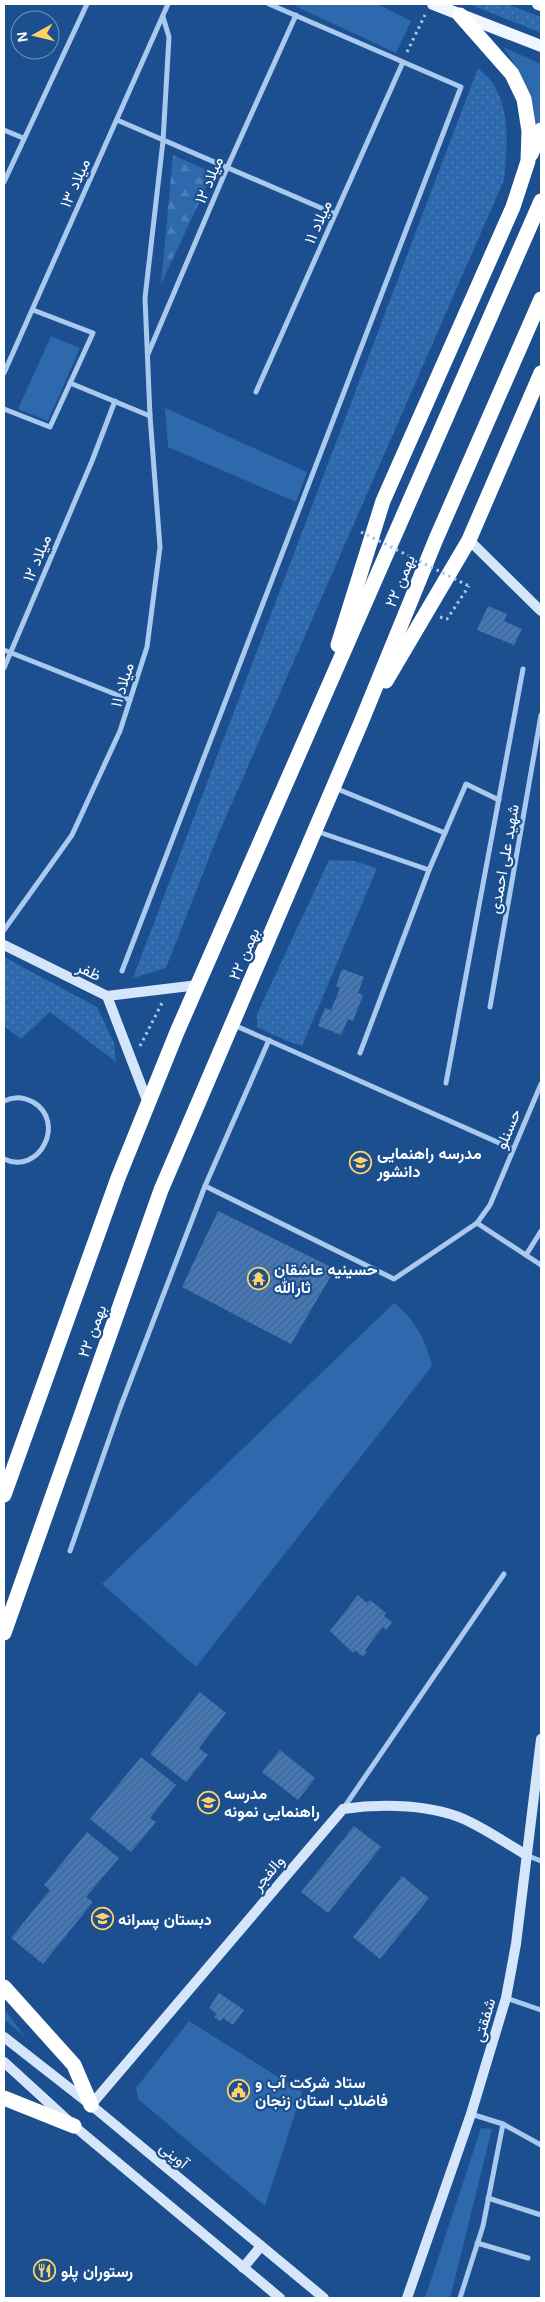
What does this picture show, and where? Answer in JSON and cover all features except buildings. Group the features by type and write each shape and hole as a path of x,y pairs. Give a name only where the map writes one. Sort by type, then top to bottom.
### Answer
{"highway":[{"path":"460,16 512,74 524,99 529,131 528,161"},
{"path":"315,717 383,501 512,208 541,130"},
{"path":"512,208 529,201 541,201"},
{"name":"۲۲ بهمن","path":"4,1495 118,1178 148,1103 541,201"},
{"name":"۲۲ بهمن","path":"4,1633 161,1190 334,788 436,539 541,299"},
{"path":"360,726 469,540 541,373"},
{"path":"4,1987 74,2065 90,2105"},
{"path":"4,2098 74,2126"}],"main road":[{"path":"429,8 460,16 541,46"}],"street":[{"path":"4,182 87,4"},
{"name":"میلاد ۱۳","path":"4,373 168,4"},
{"path":"122,971 461,87 269,4"},
{"name":"میلاد ۱۲","path":"147,355 227,168 296,16"},
{"name":"میلاد ۱۲","path":"150,416 145,298 162,141 169,37 163,17"},
{"name":"میلاد ۱۱","path":"256,392 402,62"},
{"path":"117,120 162,141 336,214"},
{"path":"4,130 23,138"},
{"path":"4,409 50,427 93,333 32,310"},
{"path":"70,383 150,416"},
{"name":"میلاد ۱۲","path":"4,668 92,461 115,401"},
{"name":"میلاد ۱۱","path":"4,930 72,835 120,732 147,647 160,547 150,416"},
{"path":"469,540 541,611"},
{"path":"4,650 130,700"},
{"path":"446,1082 523,668"},
{"name":"شهید علی احمدی","path":"490,1008 541,715"},
{"path":"360,1053 429,870 466,784 499,800"},
{"path":"334,788 445,833"},
{"path":"316,830 429,870"},
{"name":"ظفر","path":"4,945 107,996 198,985"},
{"path":"107,996 148,1103"},
{"path":"233,1024 513,1149"},
{"path":"70,1551 120,1408 205,1186 269,1040"},
{"name":"حسنلو","path":"478,1223 490,1205 541,1084"},
{"path":"4,1100 17,1097 28,1099 37,1104 44,1113 49,1129 45,1145 38,1154 28,1160 18,1162 4,1159"},
{"path":"205,1186 394,1279 478,1223 541,1265"},
{"path":"526,1255 541,1231"},
{"path":"343,1809 504,1574"},
{"name":"شفقتی","path":"407,2298 472,2114 506,1998 516,1944 541,1739"},
{"path":"343,1809 361,1806 425,1808 469,1821 526,1855 541,1861"},
{"name":"والفجر","path":"90,2105 343,1809"},
{"path":"506,1998 541,2010"},
{"name":"آوینی","path":"4,2037 90,2105 324,2298"},
{"path":"4,2062 74,2126 280,2298"},
{"path":"472,2114 503,2124 541,2145"},
{"path":"460,2298 477,2243 503,2124"},
{"path":"488,2198 541,2215"},
{"path":"477,2243 528,2258"},
{"path":"244,2268 261,2246"}],"path":[{"path":"402,62 429,8"},
{"path":"361,532 469,586 447,619"},
{"path":"132,1062 169,988"}],"green space":[{"path":"291,4 377,4 411,21 396,53"},
{"path":"469,4 507,4 541,17 541,33"},
{"path":"503,47 541,64 541,121 532,145 528,105 523,83 512,60"},
{"path":"478,68 494,85 503,108 507,132 504,180 218,835 166,968 133,978"},
{"path":"173,155 213,173 161,284"},
{"path":"51,336 80,348 48,421 18,409"},
{"path":"165,408 307,472 296,502 168,447"},
{"path":"329,860 354,861 377,868 302,1046 257,1027 257,1014"},
{"path":"4,957 97,1007 114,1043 116,1062 50,1012 21,1039 4,1026"},
{"path":"394,1303 408,1316 419,1331 432,1366 196,1667 102,1584"},
{"path":"4,2009 26,2038 4,2019"},
{"path":"189,2021 302,2092 265,2206 138,2099 136,2088"},
{"path":"481,2128 492,2129 450,2298 425,2298"}],"place":[{"name":"مدرسه راهنمایی دانشور","path":"361,1162"},
{"name":"حسینیه عاشقان ثارالله","path":"258,1278"},
{"name":"مدرسه راهنمایی نمونه","path":"208,1802"},
{"name":"دبستان پسرانه","path":"102,1919"},
{"name":"ستاد شرکت آب و فاضلاب استان زنجان","path":"239,2091"},
{"name":"رستوران پلو","path":"45,2271"}]}
